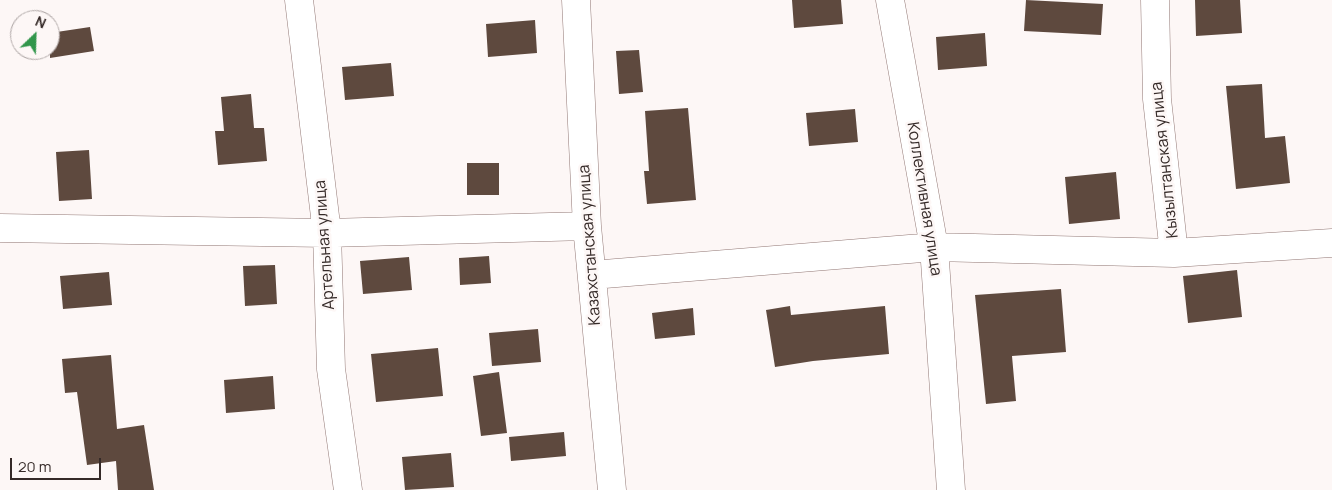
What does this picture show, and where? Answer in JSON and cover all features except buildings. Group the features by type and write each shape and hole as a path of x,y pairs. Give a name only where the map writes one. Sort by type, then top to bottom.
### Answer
{"street":[{"name":"Артельная улица","path":"299,0 327,233 331,369 348,490"},
{"name":"Казахстанская улица","path":"576,0 587,226 612,490"},
{"name":"Коллективная улица","path":"890,0 934,247 951,490"},
{"name":"Кызылтанская улица","path":"1155,0 1157,99 1174,252 1332,243"},
{"path":"0,228 327,233 587,226"},
{"path":"592,275 934,247 1174,252"}]}
